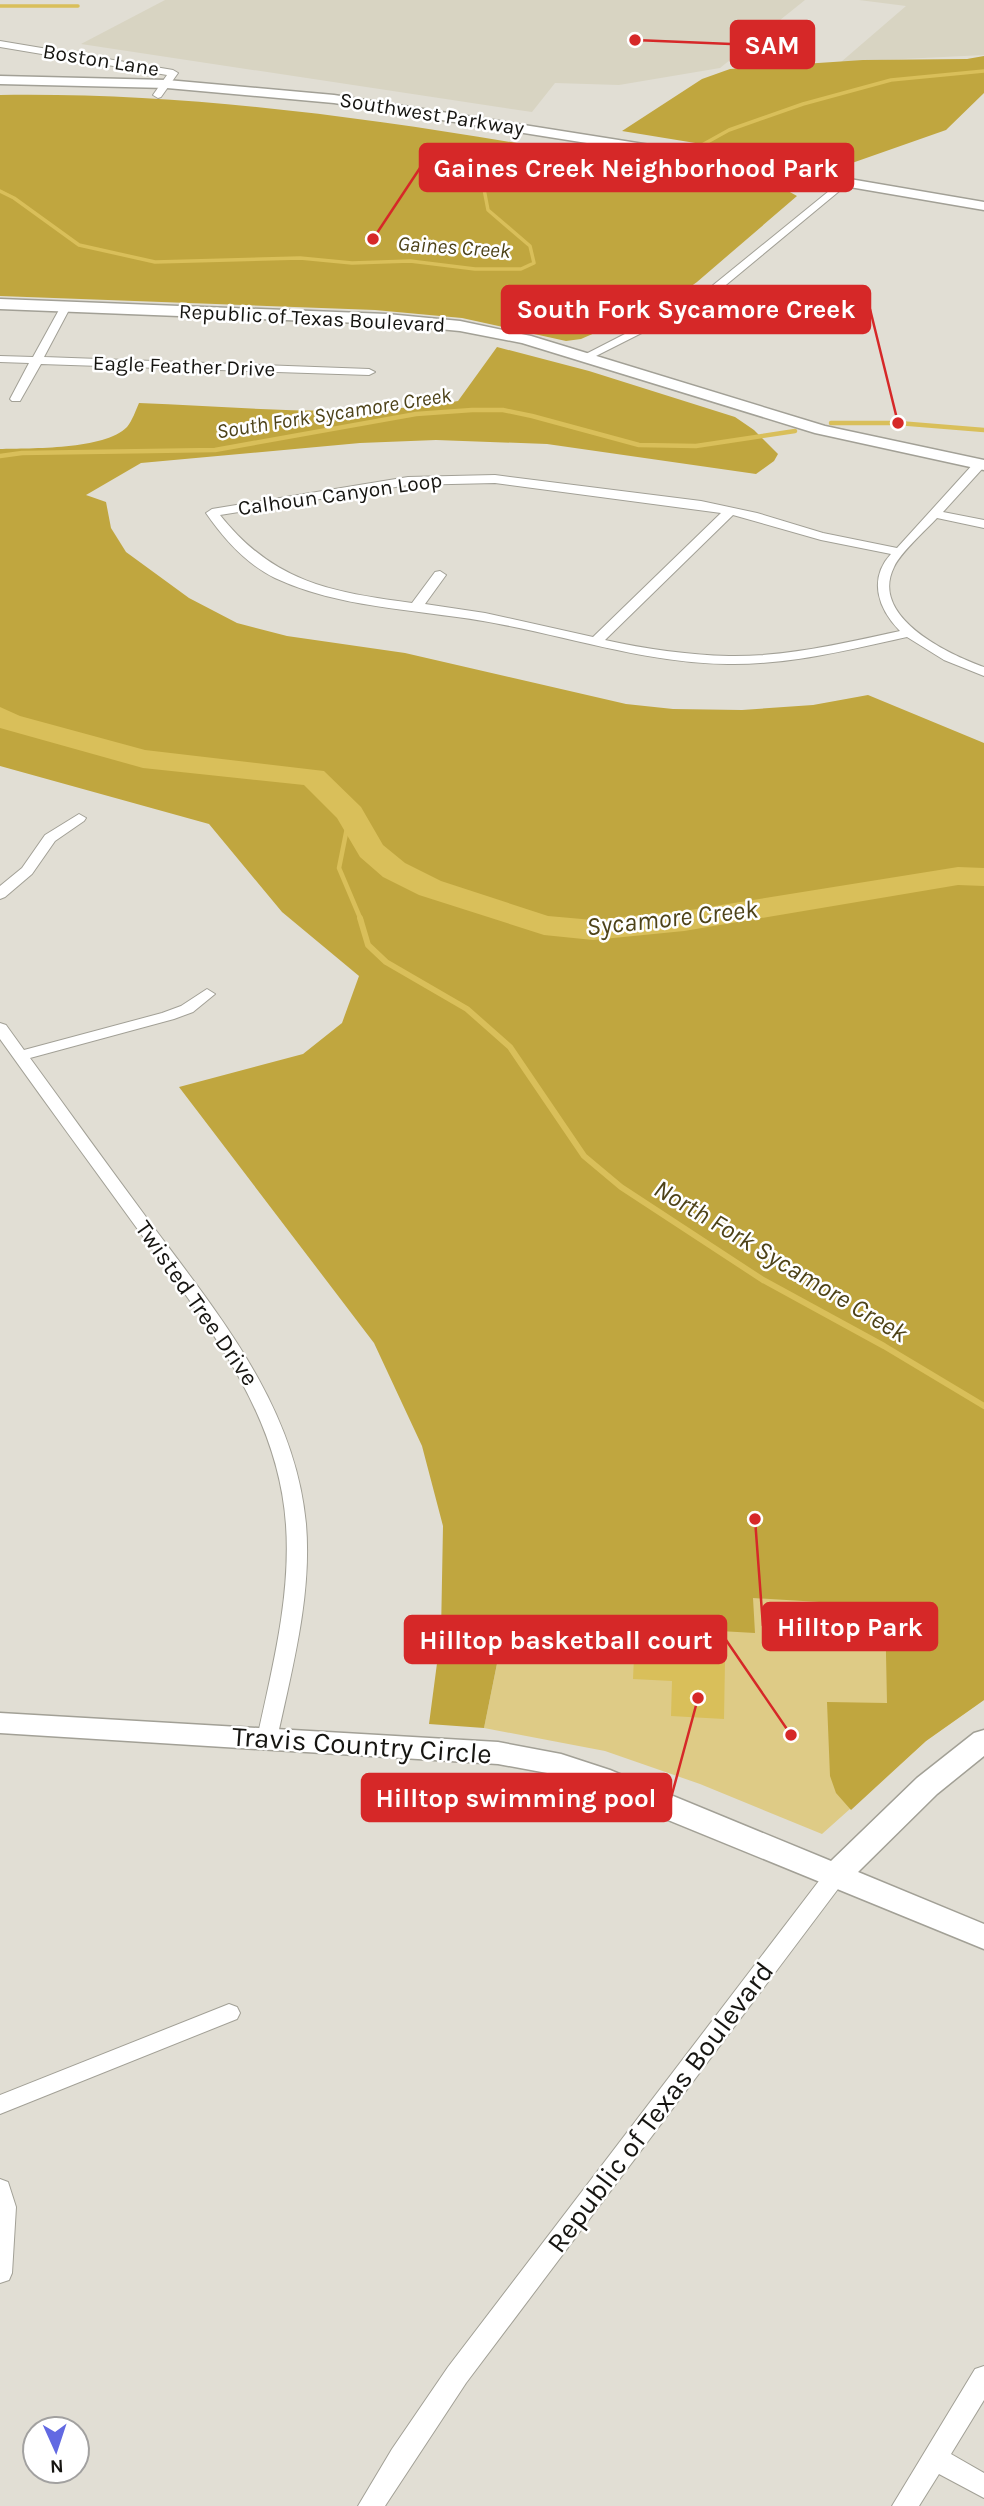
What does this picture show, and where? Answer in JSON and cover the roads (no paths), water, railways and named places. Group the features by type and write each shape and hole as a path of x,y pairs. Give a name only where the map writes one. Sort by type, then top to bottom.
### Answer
{"main road":[{"name":"Southwest Parkway","path":"0,80 162,90 296,94 845,181 984,206"},
{"name":"Southwest Parkway","path":"0,92 162,90 357,115 984,218"},
{"path":"357,115 380,113 478,127 487,123"},
{"name":"Republic of Texas Boulevard","path":"0,304 424,322 508,335 821,430 982,465"},
{"name":"Travis Country Circle","path":"0,1723 484,1752 561,1765 600,1778 984,1937"},
{"name":"Republic of Texas Boulevard","path":"836,1875 927,1786 984,1740"}],"street":[{"name":"Boston Lane","path":"0,44 167,70 173,73 162,90"},
{"path":"586,358 705,297 845,181"},
{"path":"16,399 65,308"},
{"name":"Eagle Feather Drive","path":"0,359 369,372"},
{"path":"982,465 888,565 883,584 888,608 909,633 946,657 984,672"},
{"name":"Calhoun Canyon Loop","path":"900,552 821,536 730,511 520,481 451,478 386,484 212,513 249,556 283,577 334,593 486,617 680,658 733,660 783,657 909,633"},
{"path":"596,642 730,511"},
{"path":"934,514 984,524"},
{"path":"416,607 440,575"},
{"path":"0,894 27,871 50,838 79,818"},
{"path":"20,1056 168,1017 187,1009 207,994"},
{"name":"Twisted Tree Drive","path":"0,1028 242,1359 278,1437 293,1494 297,1579 292,1622 267,1739"},
{"name":"Republic of Texas Boulevard","path":"371,2506 457,2375 836,1875"},
{"path":"0,2105 229,2013"},
{"path":"0,2189 4,2207 0,2273"},
{"path":"905,2506 984,2377"},
{"path":"935,2458 984,2486"}],"waterway":[{"path":"0,6 78,6"},
{"name":"Gaines Creek","path":"693,150 729,130 803,104 891,80 984,71"},
{"name":"Gaines Creek","path":"0,191 14,198 79,245 155,262 300,258 352,263 410,261 475,269 521,269 534,263 530,246 488,210 484,189 606,180 651,169"},
{"name":"South Fork Sycamore Creek","path":"0,456 22,453 215,450 416,414 472,410 503,410 532,416 639,445 696,446 795,431"},
{"name":"South Fork Sycamore Creek","path":"831,423 898,423 984,430"},
{"name":"Sycamore Creek","path":"0,716 10,722 143,759 313,777 350,813 371,850 394,870 430,888 544,925 593,930 684,921 958,876 984,877"},
{"name":"North Fork Sycamore Creek","path":"350,813 339,868 361,920"},
{"name":"North Fork Sycamore Creek","path":"360,918 368,945 386,962 467,1009 510,1047 584,1156 621,1187 763,1280 884,1346 984,1406"}],"place":[{"name":"SAM","path":"635,40"},
{"name":"Gaines Creek Neighborhood Park","path":"373,239"},
{"name":"South Fork Sycamore Creek","path":"898,423"},
{"name":"Hilltop Park","path":"755,1519"},
{"name":"Hilltop swimming pool","path":"698,1698"},
{"name":"Hilltop basketball court","path":"791,1735"}]}
